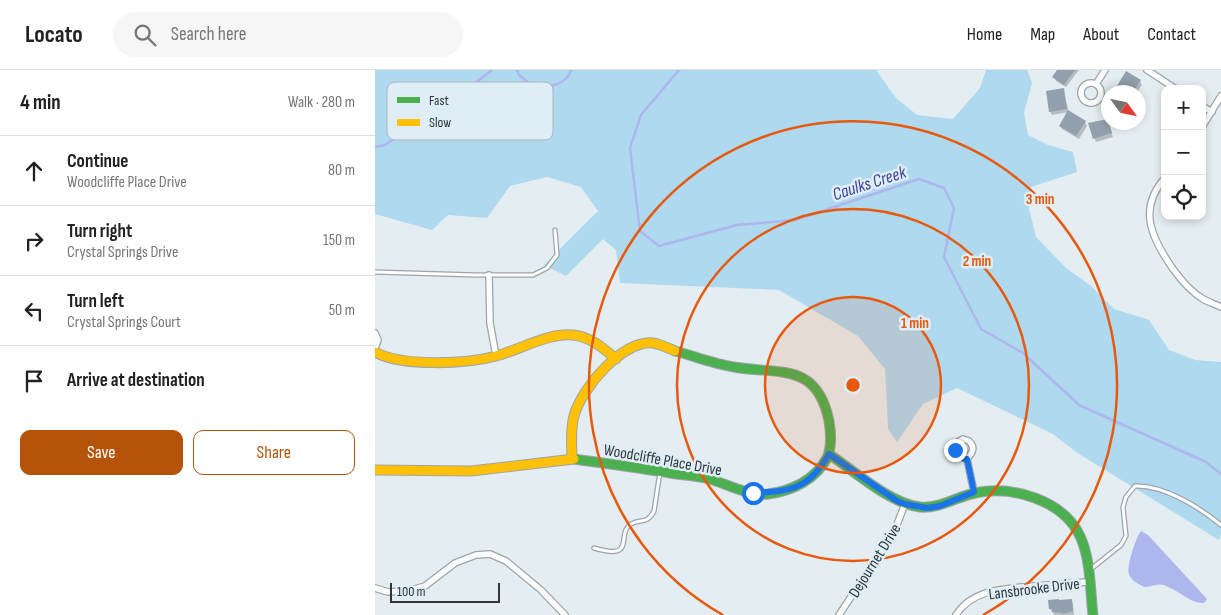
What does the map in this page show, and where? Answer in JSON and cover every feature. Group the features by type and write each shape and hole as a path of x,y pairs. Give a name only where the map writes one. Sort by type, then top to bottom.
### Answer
{"street":[{"path":"1096,84 1105,70"},
{"path":"1147,70 1170,85"},
{"path":"1206,120 1221,96"},
{"path":"1206,109 1211,112"},
{"path":"1161,182 1157,187 1149,208 1151,229 1160,251 1183,282 1202,299 1221,307"},
{"path":"489,275 490,323 496,356"},
{"path":"375,333 378,340 375,350 388,358 405,362 473,361 496,356 556,336 573,335 595,341 616,360"},
{"name":"Woodcliffe Place Drive","path":"375,470 471,471 572,460 660,470 714,480 753,493 769,492 787,490 815,476 829,454 831,424 827,412 813,387 805,380 789,372 732,367 651,343 628,350 587,388 573,417 572,460"},
{"path":"829,454 897,501 905,504 927,508 940,506 974,492 995,490 1010,491 1029,496 1059,512 1079,534 1087,558 1093,615"},
{"path":"967,459 974,492"},
{"name":"Dejournet Drive","path":"839,615 894,532 905,504"},
{"path":"375,588 388,592 409,591 425,586 455,563 476,555 490,554 506,561 541,590 565,615"},
{"name":"Lansbrooke Drive","path":"956,615 966,603 994,590 1089,582"}],"lane":[{"path":"375,272 533,275 547,268 557,255 555,230"},
{"path":"594,548 610,553 618,551 623,545 626,529 631,524 647,520 652,516 660,470"},
{"path":"1088,571 1121,545 1126,536 1123,507 1126,497 1135,486 1148,485 1173,495 1221,525"}],"shaded area":[{"path":"375,70 876,70 896,98 917,115 953,119 980,88 986,70 1027,70 1032,83 1024,113 1028,135 1048,145 1073,152 1077,172 1031,187 1029,208 1036,237 1066,268 1091,286 1114,309 1149,320 1169,350 1195,360 1221,362 1221,534 1219,540 1076,452 1053,434 957,388 923,404 897,442 888,429 885,369 858,336 779,290 620,283 616,250 603,239 566,276 544,265 598,211 581,187 547,177 510,186 487,218 448,215 432,230 375,214"},
{"path":"1141,531 1148,535 1207,599 1204,603 1189,599 1164,585 1144,587 1131,579 1128,570 1130,559"}],"building":[{"path":"1057,70 1075,70 1064,85 1052,77"},
{"path":"1126,71 1141,80 1138,85 1118,85"},
{"path":"1064,88 1067,109 1049,112 1046,91"},
{"path":"1068,110 1086,121 1076,136 1059,126"},
{"path":"1101,120 1101,130 1111,130 1112,133 1093,139 1088,123"},
{"path":"1072,599 1073,611 1063,614 1052,612 1052,609 1049,609 1048,600"}],"waterway":[{"path":"477,82 492,70"},
{"name":"Caulks Creek","path":"517,70 519,75 528,82"},
{"name":"Caulks Creek","path":"553,85 566,79 571,70"},
{"name":"Caulks Creek","path":"679,70 641,115 630,148 640,231 659,246 737,225 795,220 919,179 944,188 954,208 944,257 981,329 1023,353 1079,405 1206,462 1221,474"},
{"path":"375,147 385,145 392,140"}],"traffic: fast":[{"path":"574,459 706,478 744,491 760,494 768,494 794,487 809,478 822,466 830,449 829,421 823,402 815,388 805,380 793,374 727,366 675,351"},
{"path":"829,454 885,493 909,505 920,507 934,506 975,493 989,491 1005,491 1020,494 1049,504 1072,523 1084,545 1093,615"}],"traffic: slow":[{"path":"375,352 386,357 417,362 469,361 496,356 555,336 573,335 591,341 616,359"},
{"path":"572,459 574,416 585,393 605,368 629,349 641,344 653,343 675,351"},
{"path":"375,470 471,471 574,459"}],"route":[{"path":"753,493 787,490 804,483 815,476 829,454 897,501 927,508 940,506 974,492 967,459 961,458 955,450"}]}
